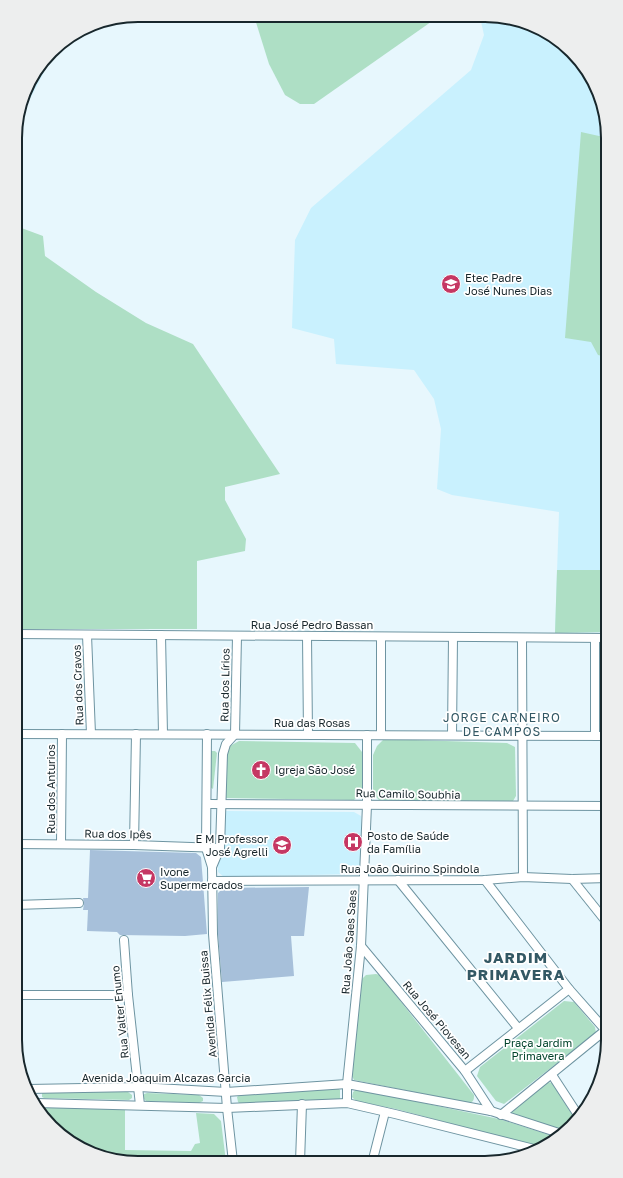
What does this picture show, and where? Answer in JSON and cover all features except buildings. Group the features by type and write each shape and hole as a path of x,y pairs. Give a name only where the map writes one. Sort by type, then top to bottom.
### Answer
{"street":[{"name":"Rua José Pedro Bassan","path":"22,634 601,638"},
{"name":"Rua dos Cravos","path":"87,635 90,734"},
{"path":"161,635 163,734"},
{"name":"Rua dos Lírios","path":"235,734 237,636"},
{"path":"307,636 308,734"},
{"path":"381,637 381,735"},
{"path":"452,735 453,637"},
{"path":"522,638 523,877"},
{"path":"595,638 595,736"},
{"name":"Rua das Rosas","path":"22,734 601,736"},
{"name":"Rua dos Anturios","path":"61,844 62,734"},
{"path":"134,845 136,734"},
{"name":"Avenida Félix Buissa","path":"207,734 206,848 212,868 213,934 232,1156"},
{"name":"Avenida Félix Buissa","path":"212,868 220,848 223,754 226,744 235,734"},
{"name":"Rua João Saes Saes","path":"347,1103 361,946 367,805 367,735"},
{"name":"Rua Camilo Soubhia","path":"207,804 601,806"},
{"name":"Rua dos Ipês","path":"22,844 134,845 220,848"},
{"name":"Rua João Quirino Spindola","path":"212,881 485,880 523,877 572,879 601,878"},
{"path":"572,879 601,915"},
{"path":"398,880 518,1028"},
{"path":"485,880 569,989 601,1024"},
{"path":"22,904 79,903"},
{"name":"Rua Valter Enumo","path":"124,940 128,995 140,1105"},
{"name":"Rua José Piovesan","path":"361,946 465,1071 491,1111"},
{"path":"465,1071 569,989"},
{"path":"22,995 128,995"},
{"path":"501,1115 601,1035"},
{"path":"552,1075 576,1112"},
{"name":"Avenida Joaquim Alcazas Garcia","path":"33,1089 139,1087 226,1092 348,1084 491,1111 555,1132"},
{"path":"37,1097 38,1089"},
{"path":"41,1103 227,1108 347,1103 528,1147"},
{"path":"300,1156 302,1104"},
{"path":"374,1156 385,1112"}],"shaded area":[{"name":"Etec Padre José Nunes Dias","path":"481,22 493,22 522,28 550,42 572,61 581,73 595,101 599,115 601,130 601,632 555,633 559,512 452,495 437,489 441,429 434,399 414,370 336,364 334,339 292,328 295,240 311,208 471,70 484,35"},
{"path":"47,67 27,105 31,93"},
{"name":"E M Professor José Agrelli","path":"226,811 354,812 361,816 361,868 356,874 224,877 218,872 219,817"}],"green space":[{"path":"256,22 431,22 314,104 300,104 285,95 269,64"},
{"path":"581,132 601,136 601,356 598,355 591,342 565,338"},
{"path":"22,228 43,236 45,256 96,292 146,323 193,344 280,474 225,487 225,500 246,539 245,551 197,561 197,629 22,629"},
{"path":"557,570 601,570 601,632 555,633"},
{"path":"384,739 507,743 515,747 516,796 513,801 380,801 373,794 373,755 377,746"},
{"path":"239,741 355,743 362,752 362,792 354,800 225,798 222,758 230,746"},
{"path":"211,751 215,751 217,753 213,789 210,787"},
{"path":"366,975 380,975 474,1095 474,1100 470,1103 354,1080 352,1076 361,980"},
{"name":"Praça Jardim Primavera","path":"564,1001 574,1002 595,1027 596,1033 504,1104 496,1101 477,1076 480,1067"},
{"path":"548,1082 552,1083 573,1116 558,1130 511,1115 511,1112"},
{"path":"336,1087 340,1090 340,1099 337,1101 240,1104 237,1097 239,1095"},
{"path":"357,1089 499,1119 551,1135 533,1145 396,1109 356,1101 352,1097 353,1092"},
{"path":"45,1091 128,1092 132,1095 132,1098 129,1100 44,1098 42,1097 42,1093"},
{"path":"144,1094 199,1095 203,1098 203,1101 199,1103 146,1101 143,1098"},
{"path":"44,1107 125,1109 125,1150 191,1151 195,1144 200,1143 196,1113 214,1114 221,1121 225,1156 123,1155 93,1147 73,1136 61,1127"}],"place":[{"name":"Etec Padre José Nunes Dias","path":"451,284"},
{"name":"Igreja São José","path":"261,770"},
{"name":"Posto de Saúde da Família","path":"353,842"},
{"name":"E M Professor José Agrelli","path":"282,845"},
{"name":"Ivone Supermercados","path":"146,878"}],"district":[{"name":"JORGE CARNEIRO DE CAMPOS","path":"502,725"},
{"name":"JARDIM PRIMAVERA","path":"516,966"}]}
